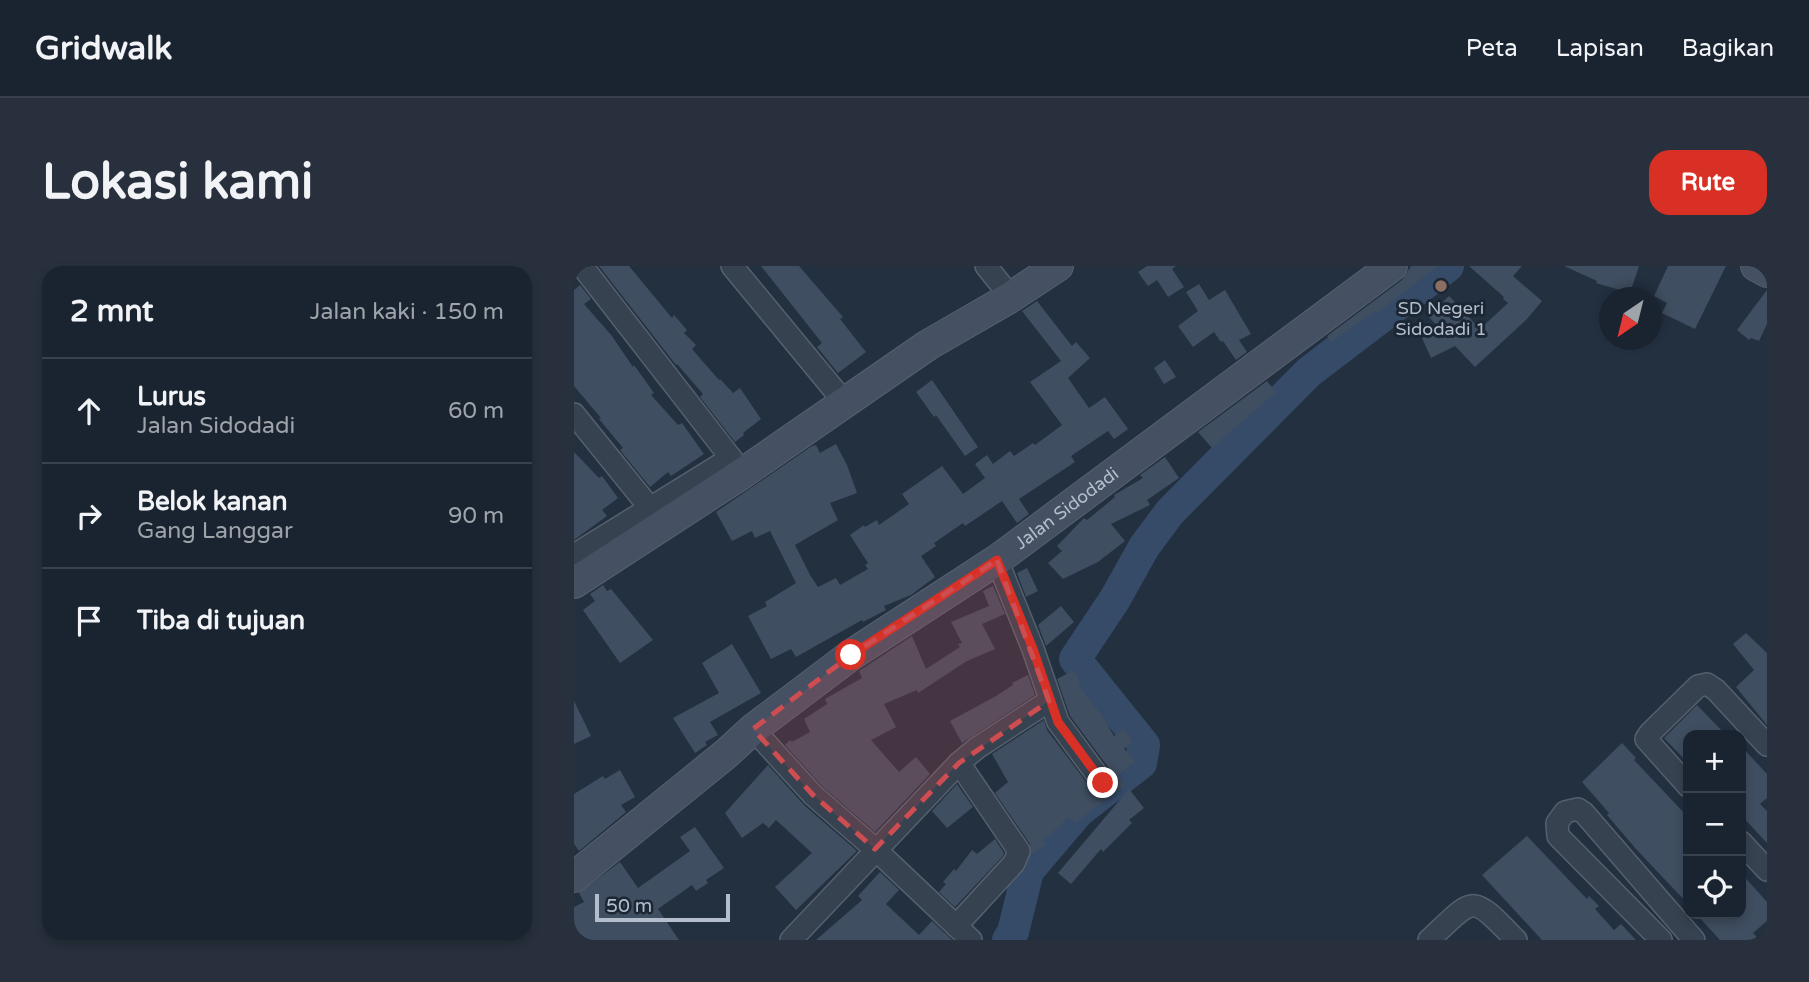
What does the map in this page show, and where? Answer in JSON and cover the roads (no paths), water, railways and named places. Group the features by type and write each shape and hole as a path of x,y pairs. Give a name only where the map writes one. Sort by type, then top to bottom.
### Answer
{"street":[{"path":"582,266 736,467"},
{"path":"732,266 845,403"},
{"path":"986,266 1012,297"},
{"path":"575,573 736,467 845,403 928,345 1012,297 1059,266"},
{"name":"Jalan Sidodadi","path":"574,877 753,729 851,655 997,560 1392,266"},
{"path":"1756,266 1767,272"},
{"path":"574,414 650,508"},
{"path":"575,573 650,508 736,467"},
{"path":"997,560 1033,649 1058,722 1103,783"},
{"path":"1683,780 1646,739 1698,686 1707,684 1716,690 1767,745"},
{"path":"791,940 959,763 977,748 1049,701"},
{"path":"753,729 813,795 964,933 1014,863 1019,851 959,763"},
{"path":"1661,940 1558,836 1557,824 1565,812 1578,809 1584,813 1694,940"},
{"path":"1746,847 1767,870"},
{"path":"1429,940 1464,908 1476,905 1485,908 1516,940"}],"waterway":[{"path":"1008,940 1013,932 1028,871 1079,811 1141,763 1144,745 1075,659 1115,599 1144,547 1170,512 1309,372 1448,266"}],"place":[{"name":"SD Negeri Sidodadi 1","path":"1441,286"}]}
